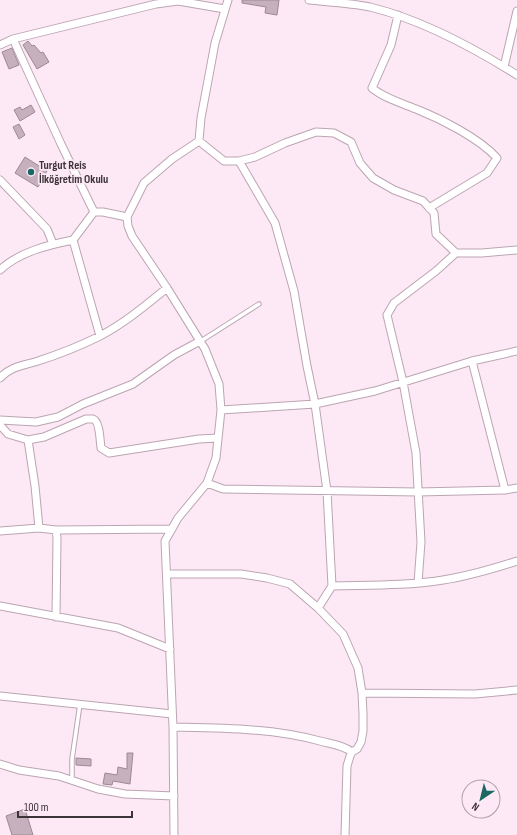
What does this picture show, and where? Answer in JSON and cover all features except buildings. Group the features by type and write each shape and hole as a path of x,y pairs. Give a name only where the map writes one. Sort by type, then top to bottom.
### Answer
{"street":[{"path":"199,141 201,118 214,43 228,0"},
{"path":"309,0 368,7 398,15 462,43 504,66 517,75"},
{"path":"0,45 13,39 156,4 178,1 225,9"},
{"path":"504,66 517,11"},
{"path":"398,15 391,45 372,88 379,94 452,126 489,149 496,158 487,173 429,208"},
{"path":"13,39 94,212"},
{"path":"199,141 224,161 239,161 255,157 285,143 316,132 334,133 351,142 360,163 373,178 394,190 423,201 434,213 436,234 456,253"},
{"path":"174,835 173,727 165,541 178,518 207,483 216,458 221,410 220,384 205,349 132,236 128,226 127,217 144,183 172,159 199,141"},
{"path":"239,161 275,223 294,291 315,404 327,491 332,586 318,608"},
{"path":"0,180 47,229 52,244"},
{"path":"94,212 103,212 127,217"},
{"path":"0,270 19,257 52,244 73,240 94,212"},
{"path":"73,240 100,336"},
{"path":"418,583 421,542 416,453 403,382 387,315 394,303 436,271 456,253 482,253 517,250"},
{"path":"0,378 7,371 17,366 34,362 100,336 128,319 167,288"},
{"path":"0,420 36,422 58,417 83,404 133,384 174,355 200,341"},
{"path":"221,410 315,404 375,391 472,361 517,351"},
{"path":"472,361 505,490"},
{"path":"0,425 8,434 28,440 44,437 86,419 93,419 96,421 98,426 101,448 109,453 184,441 218,438"},
{"path":"28,440 35,486 39,528"},
{"path":"207,483 223,489 327,491 418,492 505,490 517,488"},
{"path":"0,531 39,528 56,530 172,529"},
{"path":"56,530 56,617"},
{"path":"332,586 418,583 443,580 474,574 517,561"},
{"path":"167,574 241,574 267,578 290,584 318,608 343,634 358,668 362,692 363,732 361,742 357,749 352,752 347,766 345,835"},
{"path":"0,606 118,628 170,649"},
{"path":"362,692 475,694 517,690"},
{"path":"0,696 172,714"},
{"path":"173,727 229,728 277,733 309,738 339,746 352,752"},
{"path":"0,764 20,770 72,780 98,789 125,794 174,796"}],"lane":[{"path":"200,341 259,304"},
{"path":"72,780 72,759 80,704"}],"place":[{"name":"Turgut Reis İlköğretim Okulu","path":"31,172"}]}
